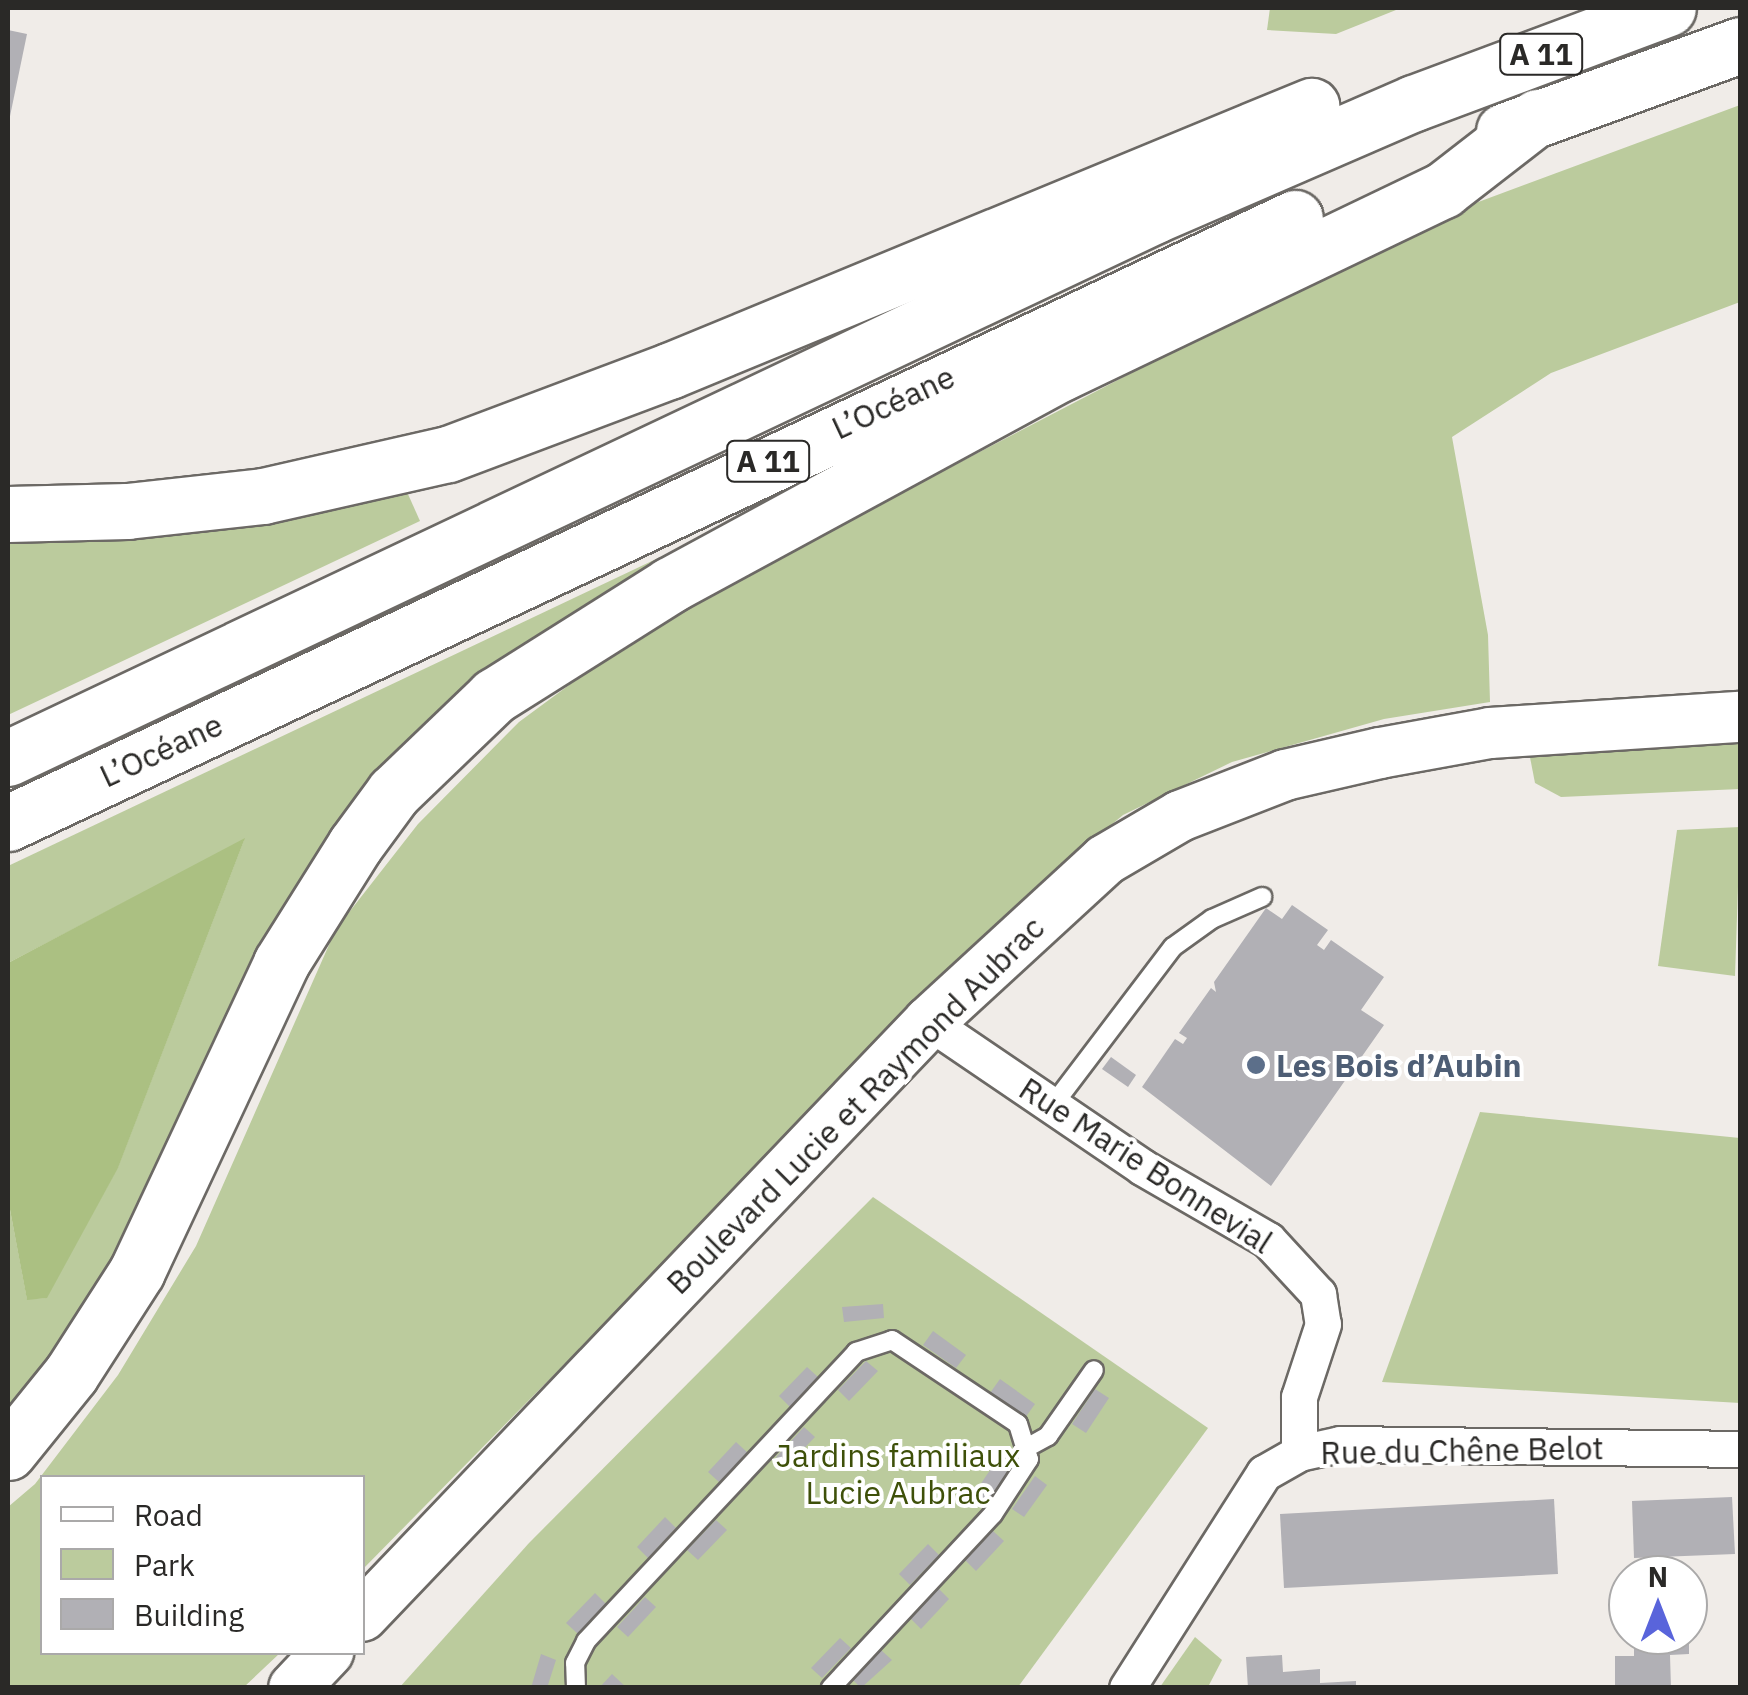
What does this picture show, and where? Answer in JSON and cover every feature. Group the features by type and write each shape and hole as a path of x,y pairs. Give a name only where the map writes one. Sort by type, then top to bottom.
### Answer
{"highway":[{"name":"L’Océane","path":"8,758 961,304 1414,102 1668,8"},
{"name":"L’Océane","path":"8,823 1102,303 1537,117 1740,44"},
{"path":"8,514 127,511 263,496 448,454 616,393 1311,106 1414,102"},
{"path":"8,1452 71,1374 136,1271 281,963 355,845 394,792 494,696 670,585 1062,373 1443,190 1537,117"}],"street":[{"name":"Boulevard Lucie et Raymond Aubrac","path":"365,1613 929,1022 1105,860 1180,816 1285,776 1490,733 1740,717"},
{"name":"Rue Marie Bonnevial","path":"929,1022 1142,1168 1268,1240 1318,1294 1323,1324 1299,1397 1299,1453"},
{"name":"Rue du Chêne Belot","path":"1127,1688 1264,1473 1299,1453 1340,1444 1740,1448"},
{"path":"294,1688 325,1655"}],"lane":[{"path":"1052,1105 1173,947 1212,919 1262,898"},
{"path":"576,1688 574,1663 586,1640 866,1344 903,1344 1018,1424 1030,1446 1025,1470 993,1514 832,1688"},
{"path":"1030,1446 1048,1436 1094,1370"}],"green space":[{"path":"1270,8 1401,8 1336,34 1267,30"},
{"path":"1740,105 1740,302 1551,373 1452,437 1488,635 1490,702 1384,719 1232,762 1123,815 1013,908 365,1567 365,1475 42,1475 118,1375 196,1246 336,929 418,824 519,722 618,649 749,572 1438,217"},
{"path":"403,483 420,521 8,715 8,528"},
{"path":"749,515 471,692 8,1430 8,1199 27,1299 46,1298 118,1167 244,840 8,963 8,866"},
{"path":"1740,737 1740,789 1561,797 1535,783 1528,747"},
{"path":"1740,827 1735,976 1658,966 1677,830"},
{"path":"245,838 118,1168 47,1298 27,1300 8,1199 8,963"},
{"path":"1480,1112 1740,1138 1740,1403 1382,1382"},
{"name":"Jardins familiaux Lucie Aubrac","path":"873,1197 1208,1428 1018,1687 399,1688 529,1543"},
{"path":"40,1477 40,1655 278,1655 244,1687 8,1687 8,1507"},
{"path":"1195,1637 1222,1660 1208,1687 1160,1687"}],"building":[{"path":"8,30 27,34 9,121 8,121"},
{"name":"Les Bois d’Aubin","path":"1292,905 1328,930 1317,945 1324,950 1331,940 1384,977 1361,1010 1384,1025 1271,1186 1142,1087 1175,1039 1183,1044 1187,1038 1179,1033 1211,988 1216,992 1214,982 1266,908 1282,919"},
{"path":"1111,1057 1136,1075 1128,1087 1102,1069"},
{"path":"883,1304 884,1318 844,1322 842,1307"},
{"path":"933,1331 966,1355 956,1368 923,1345"},
{"path":"866,1361 878,1371 849,1401 838,1390"},
{"path":"807,1367 818,1377 790,1407 779,1396"},
{"path":"1000,1379 1035,1404 1025,1418 990,1393"},
{"path":"1095,1389 1109,1398 1086,1433 1072,1424"},
{"path":"804,1427 815,1437 786,1467 776,1457"},
{"path":"736,1442 748,1453 719,1482 708,1472"},
{"path":"995,1463 1009,1473 984,1507 971,1498"},
{"path":"1035,1476 1047,1485 1024,1517 1012,1509"},
{"path":"1732,1497 1735,1554 1634,1555 1632,1501"},
{"path":"1554,1499 1558,1574 1284,1588 1280,1514"},
{"path":"665,1517 676,1528 648,1558 637,1547"},
{"path":"716,1520 727,1530 698,1560 687,1550"},
{"path":"993,1531 1004,1541 976,1571 965,1560"},
{"path":"928,1544 939,1555 910,1585 899,1574"},
{"path":"938,1588 949,1599 921,1629 910,1618"},
{"path":"595,1593 606,1604 578,1634 566,1623"},
{"path":"645,1597 656,1607 628,1637 617,1627"},
{"path":"840,1638 851,1648 822,1678 811,1668"},
{"path":"881,1650 892,1660 861,1688 853,1680"},
{"path":"541,1654 556,1660 547,1688 531,1688"},
{"path":"1282,1655 1283,1672 1320,1669 1320,1683 1356,1681 1356,1688 1248,1688 1246,1657"},
{"path":"1670,1655 1671,1688 1615,1688 1615,1656"},
{"path":"612,1674 627,1688 599,1688"}],"place":[{"name":"Les Bois d’Aubin","path":"1256,1065"}]}
